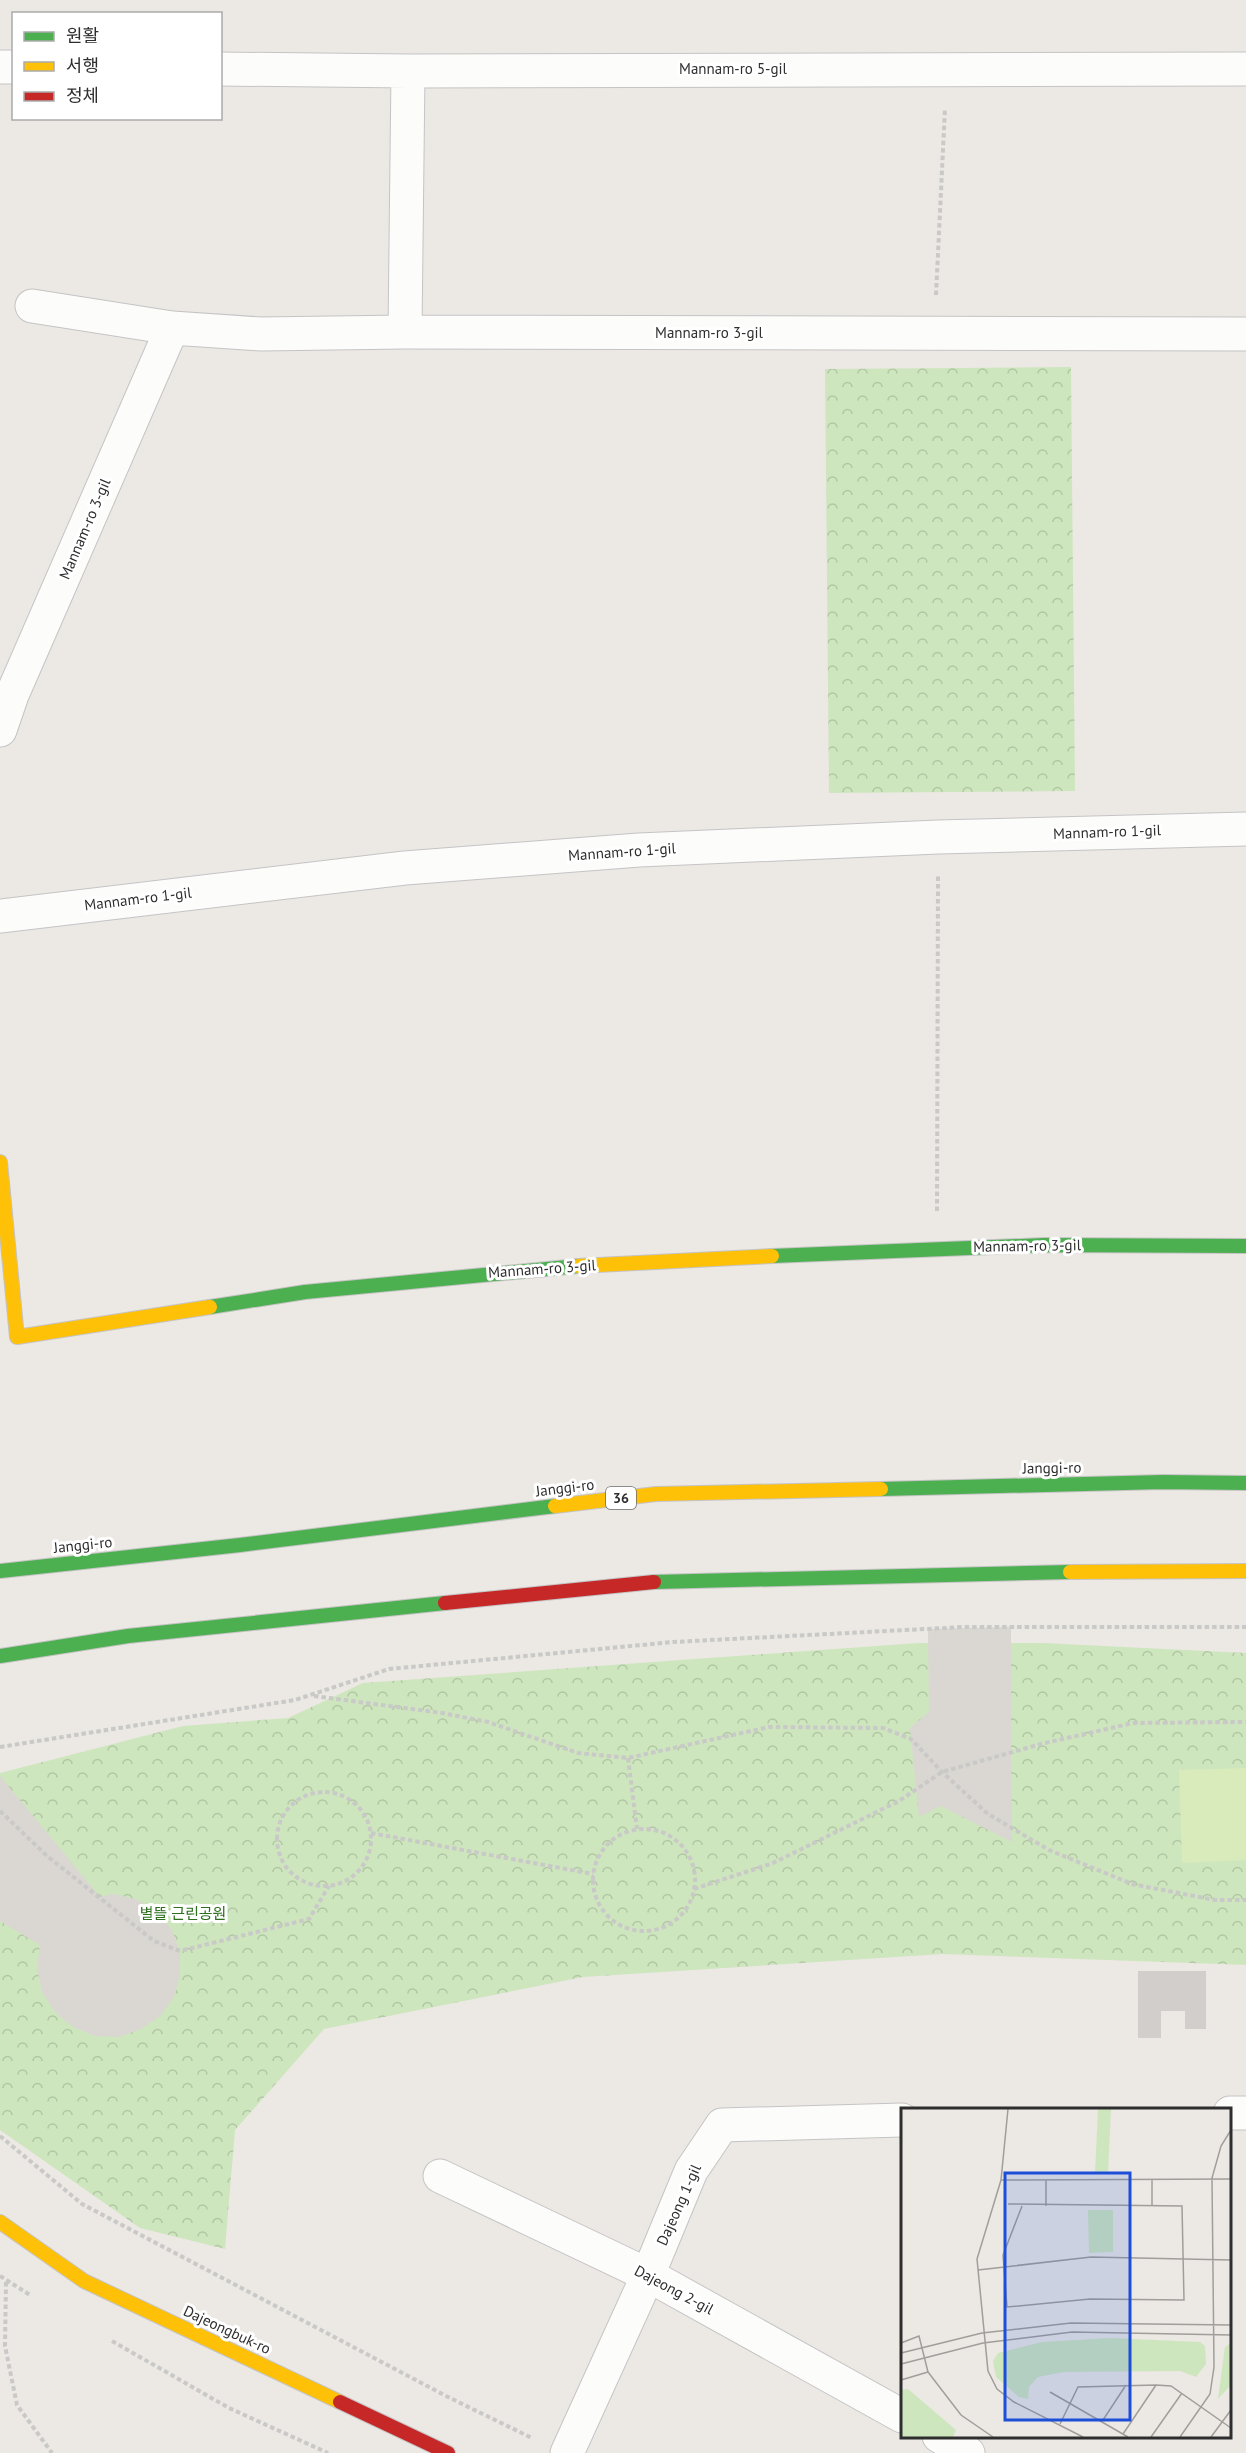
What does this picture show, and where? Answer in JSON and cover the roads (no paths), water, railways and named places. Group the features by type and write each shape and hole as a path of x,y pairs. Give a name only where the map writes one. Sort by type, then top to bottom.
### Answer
{"main road":[{"name":"Mannam-ro 3-gil","path":"0,1162 17,1336 304,1292 539,1268 936,1248 1044,1245 1246,1246"},
{"name":"Janggi-ro","path":"0,1571 252,1544 656,1494 1163,1482 1246,1483"},
{"path":"0,1656 128,1636 662,1581 1148,1570 1246,1571"},
{"name":"Dajeongbuk-ro","path":"0,2222 84,2281 448,2453"}],"street":[{"name":"Mannam-ro 5-gil","path":"222,69 408,71 1246,69"},
{"path":"405,332 408,71"},
{"name":"Mannam-ro 3-gil","path":"32,306 172,328 261,334 405,332 1246,334"},
{"name":"Mannam-ro 3-gil","path":"0,730 12,695 172,328"},
{"name":"Mannam-ro 1-gil","path":"0,916 405,868 639,850 938,837 1246,829"},
{"name":"Dajeong 1-gil","path":"554,2448 648,2275 691,2171 722,2125 901,2121"},
{"name":"Dajeong 2-gil","path":"440,2176 648,2275 901,2415"},
{"path":"943,2438 970,2453 981,2438"}],"park label":[{"name":"별뜰 근린공원","path":"183,1914"}]}
